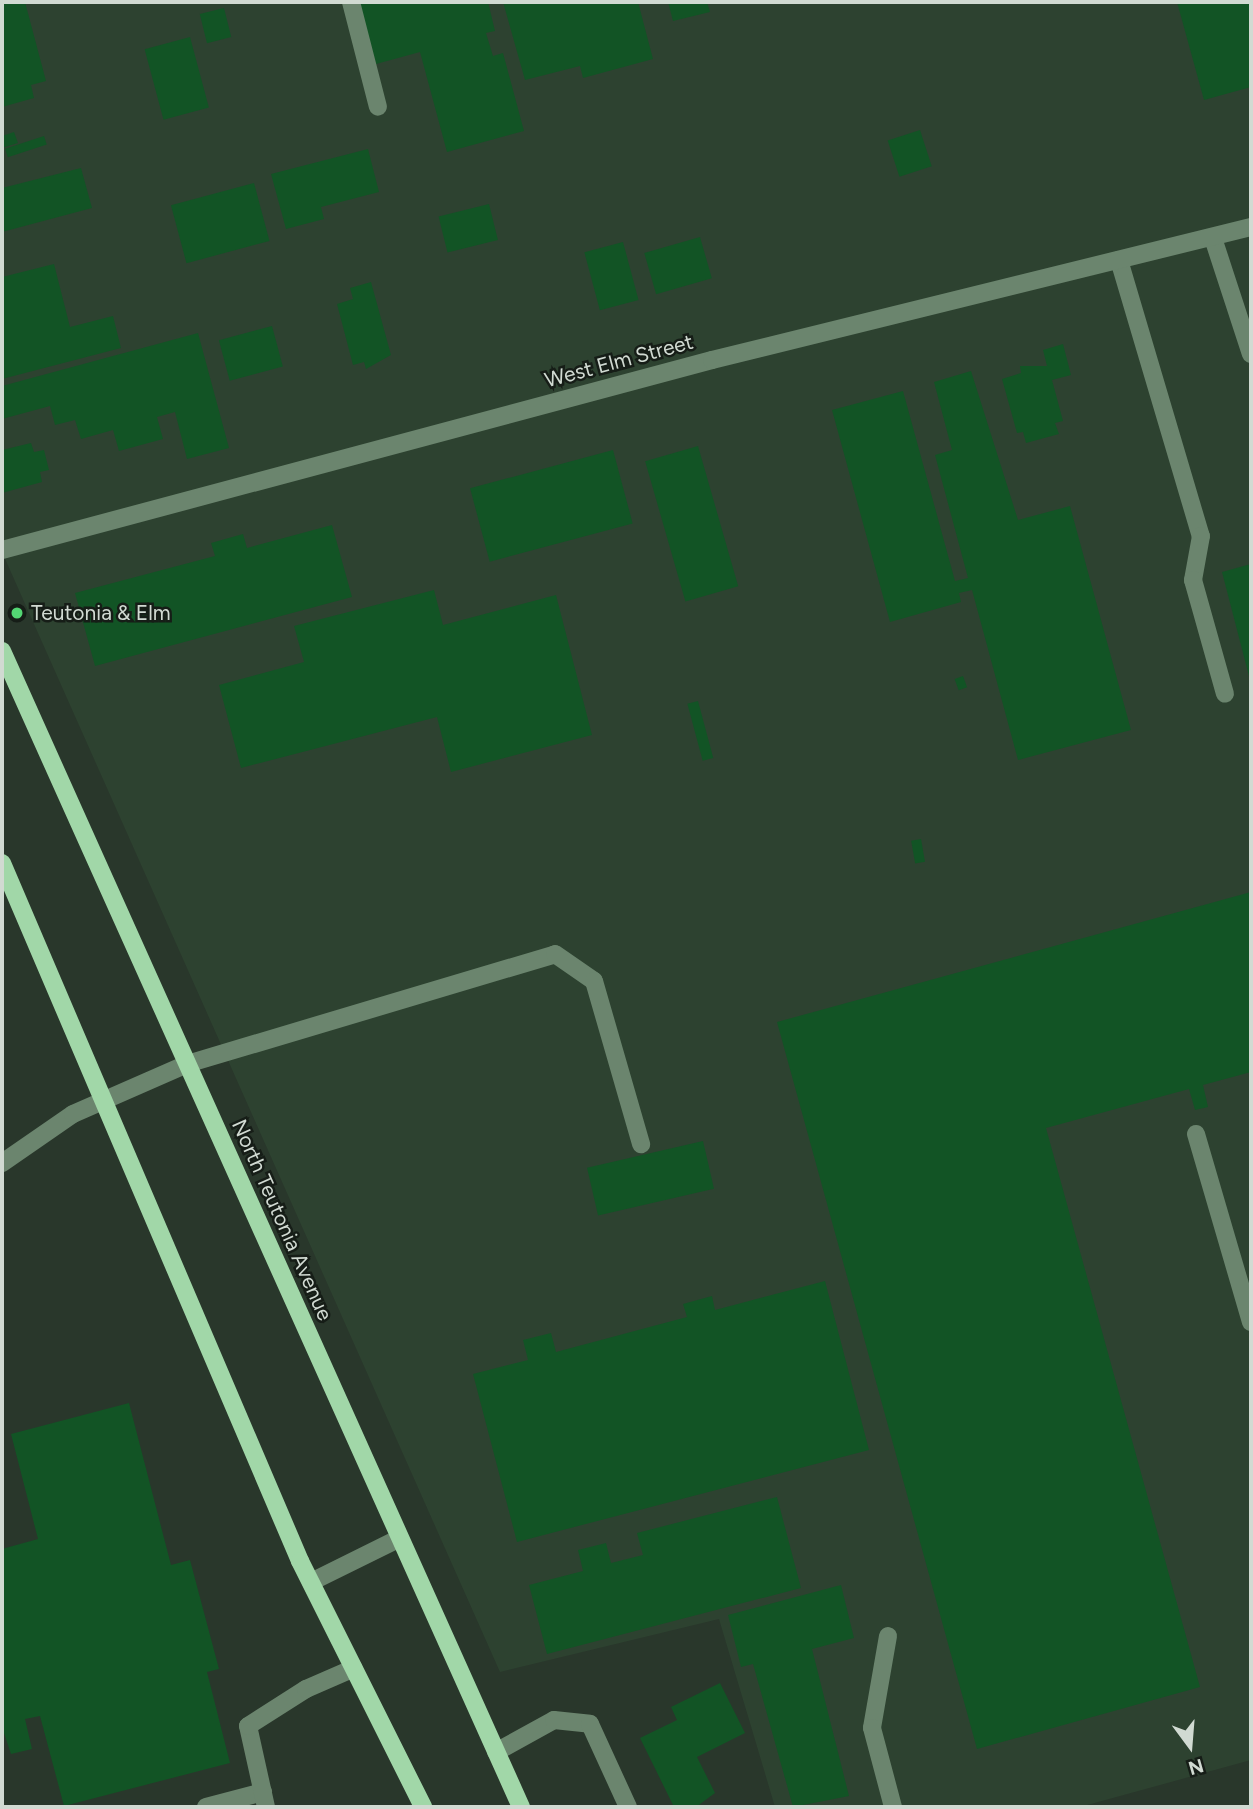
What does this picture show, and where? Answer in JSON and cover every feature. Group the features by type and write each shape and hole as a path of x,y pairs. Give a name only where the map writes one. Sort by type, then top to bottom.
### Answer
{"main road":[{"name":"North Teutonia Avenue","path":"2,651 521,1807"},
{"path":"2,863 310,1582 423,1807"}],"street":[{"path":"351,2 378,107"},
{"name":"West Elm Street","path":"2,550 712,360 1251,227"},
{"path":"1213,238 1251,354"},
{"path":"1119,260 1201,536 1194,580 1225,694"},
{"path":"2,1163 104,1102 187,1065 555,954 594,981 641,1144"},
{"path":"1196,1134 1251,1322"},
{"path":"310,1582 400,1538"},
{"path":"888,1636 872,1728 893,1807"},
{"path":"206,1807 264,1800 248,1726 306,1689 354,1668"},
{"path":"496,1752 554,1720 590,1724 628,1807"}],"shaded area":[{"path":"2,2 1251,2 1251,1760 1080,1807 775,1807 719,1619 500,1672 2,552"}],"building":[{"path":"2,2 25,2 46,81 31,85 34,98 2,107"},
{"path":"359,2 488,2 495,31 486,33 493,56 503,53 524,131 447,152 420,52 376,64"},
{"path":"503,2 638,2 653,59 583,78 580,66 525,80"},
{"path":"668,2 707,2 710,12 673,21"},
{"path":"1177,2 1251,2 1251,87 1204,100"},
{"path":"224,8 231,37 207,43 200,14"},
{"path":"190,37 209,108 163,120 145,49"},
{"path":"920,130 932,166 899,177 888,141"},
{"path":"14,132 18,143 2,148 2,136"},
{"path":"44,136 47,145 8,157 5,149"},
{"path":"368,149 379,192 321,207 324,219 286,229 271,174"},
{"path":"81,168 92,208 2,232 2,188"},
{"path":"254,183 270,241 186,263 171,205"},
{"path":"489,204 498,240 447,252 439,217"},
{"path":"700,237 712,278 656,294 644,253"},
{"path":"623,242 639,300 600,310 584,252"},
{"path":"54,264 70,327 113,316 121,348 2,379 2,277"},
{"path":"371,282 391,355 366,369 364,362 353,365 337,304 353,299 350,288"},
{"path":"272,326 283,367 230,381 219,340"},
{"path":"198,333 229,448 187,459 175,412 157,417 163,439 119,451 113,430 81,439 75,420 55,425 50,406 2,419 2,386"},
{"path":"1063,344 1071,375 1052,380 1063,421 1055,423 1059,434 1026,443 1023,432 1017,433 1002,379 1021,373 1020,366 1047,366 1043,350"},
{"path":"971,371 1018,520 1070,506 1131,730 1018,760 972,590 959,593 961,602 890,622 832,410 903,391 955,581 968,578 935,455 952,450 934,382"},
{"path":"31,443 34,452 44,450 49,470 40,472 42,482 2,493 2,450"},
{"path":"698,446 738,586 685,602 645,461"},
{"path":"613,450 633,523 490,562 470,488"},
{"path":"332,525 352,597 95,666 75,593 215,556 211,543 243,534 247,548"},
{"path":"1251,564 1251,680 1250,680 1222,572"},
{"path":"434,590 443,625 556,595 592,735 451,772 437,717 241,768 219,685 304,662 294,626"},
{"path":"963,676 967,687 959,690 955,679"},
{"path":"698,701 713,758 703,761 687,704"},
{"path":"921,839 925,862 915,863 911,841"},
{"path":"1251,892 1251,1072 1203,1085 1208,1107 1195,1110 1189,1089 1046,1128 1200,1687 977,1749 777,1022"},
{"path":"703,1141 714,1189 598,1216 587,1168"},
{"path":"825,1281 869,1450 517,1542 473,1374 528,1360 523,1340 551,1333 556,1352 687,1317 683,1304 712,1296 715,1310"},
{"path":"129,1403 171,1565 190,1560 219,1669 207,1672 230,1763 64,1806 40,1716 25,1719 32,1749 11,1754 2,1727 2,1549 38,1539 11,1434"},
{"path":"777,1497 801,1588 547,1654 529,1585 583,1571 578,1550 606,1543 611,1563 643,1555 637,1533"},
{"path":"841,1585 854,1638 812,1649 849,1796 793,1807 753,1664 741,1667 728,1615"},
{"path":"720,1683 745,1733 697,1757 715,1793 696,1807 674,1807 640,1738 677,1720 671,1707"}],"place":[{"name":"Teutonia & Elm","path":"17,613"}]}
